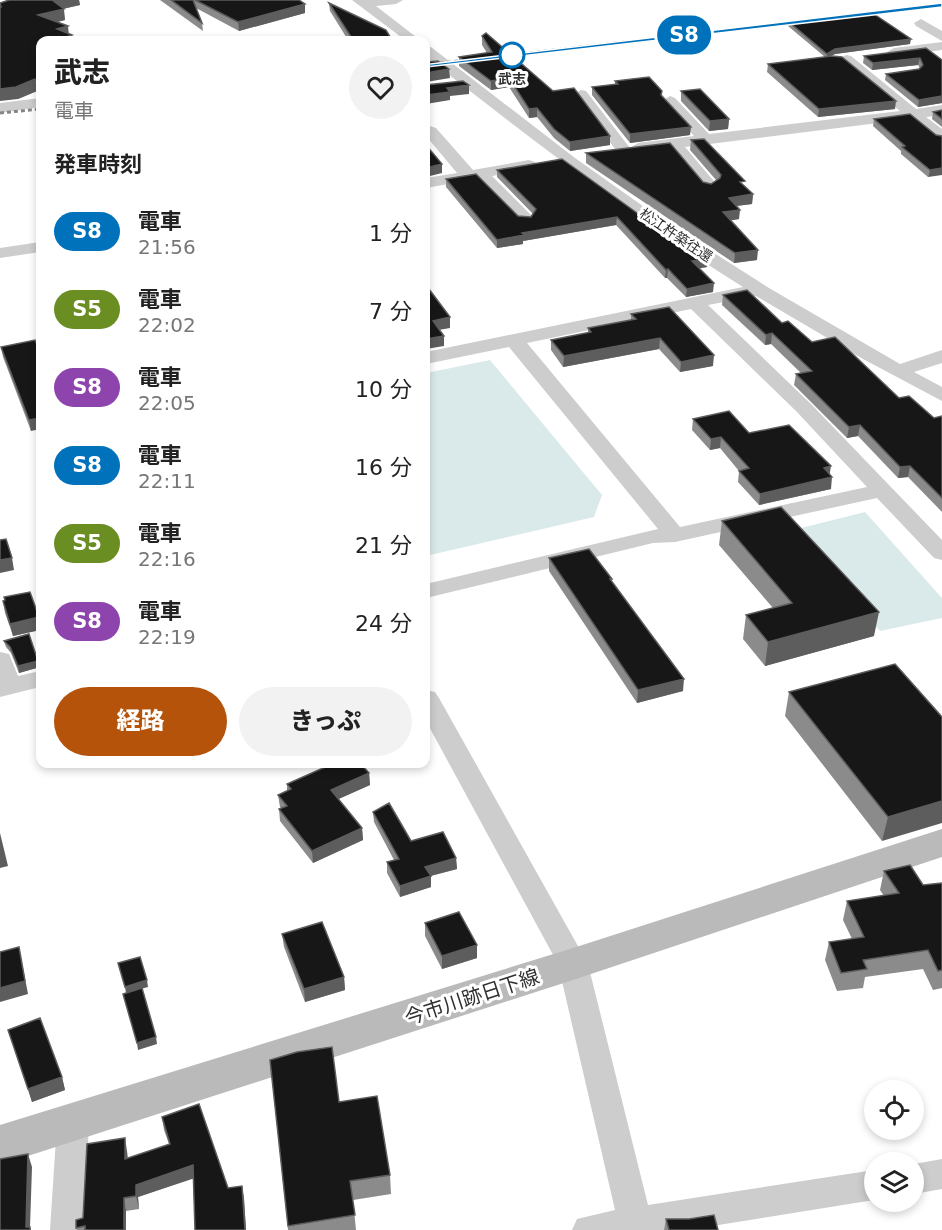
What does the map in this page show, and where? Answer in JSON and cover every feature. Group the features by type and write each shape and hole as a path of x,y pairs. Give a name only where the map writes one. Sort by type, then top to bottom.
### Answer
{"street":[{"path":"362,2 396,0"},
{"path":"362,2 408,36"},
{"path":"921,23 942,37"},
{"path":"881,54 942,46"},
{"name":"松江杵築往還","path":"430,56 656,223 758,290 942,395"},
{"path":"829,60 862,56"},
{"path":"846,58 866,77 942,137"},
{"path":"866,77 885,74"},
{"path":"445,85 465,82"},
{"path":"581,94 624,150"},
{"path":"670,101 706,140"},
{"path":"0,108 36,104"},
{"path":"430,182 567,158 942,110"},
{"path":"430,130 475,175 525,219"},
{"path":"674,144 710,186"},
{"path":"0,253 36,248"},
{"path":"430,357 758,290"},
{"path":"695,303 804,408 942,552"},
{"path":"514,340 675,536"},
{"path":"898,371 942,356"},
{"path":"430,590 653,536 675,536 883,490"},
{"path":"0,660 4,688 36,680"},
{"path":"430,705 573,964 636,1226"},
{"name":"今市川跡日下線","path":"0,1145 573,964 942,843"},
{"path":"67,1230 73,1123"},
{"path":"924,1177 942,1174"},
{"path":"589,1230 636,1226 864,1187"}],"shaded area":[{"path":"490,360 602,495 594,517 430,555 430,372"},
{"path":"865,512 942,598 942,618 880,631 789,531"}],"building":[{"path":"9,0 52,0 64,9 38,15 68,26 57,29 72,35 36,36 36,81 35,79 16,87 0,89 0,3"},
{"path":"171,0 193,0 202,23"},
{"path":"195,0 299,0 305,4 238,22"},
{"path":"329,3 386,30 390,36 350,36"},
{"path":"871,12 911,39 835,49 827,54 789,22"},
{"path":"486,33 553,91 574,88 610,136 570,142 554,129 537,108 529,109 509,78 491,81 459,57 492,52 482,36"},
{"path":"926,48 942,60 942,96 919,100 886,74 919,69 923,65 920,58 873,63 864,56"},
{"path":"832,56 842,57 896,101 819,109 768,64"},
{"path":"438,61 449,69 430,72 430,62"},
{"path":"649,77 662,91 661,95 691,127 630,134 592,87 618,84 615,81"},
{"path":"463,81 469,85 447,88 450,92 430,94 430,85"},
{"path":"700,89 729,119 710,121 681,91"},
{"path":"942,110 942,119 933,112"},
{"path":"910,114 936,135 942,136 942,168 930,170 902,147 905,146 874,119"},
{"path":"704,139 745,181 740,182 753,194 729,198 740,210 723,212 758,250 735,253 586,153 670,143 703,182 711,184 721,175 691,140"},
{"path":"430,150 442,164 430,167"},
{"path":"562,159 651,223 708,259 692,261 714,283 687,289 668,269 666,270 617,217 522,233 524,235 497,240 446,179 476,174 518,216 531,217 536,209 497,170"},
{"path":"430,290 450,317 433,321 444,336 430,338"},
{"path":"747,290 782,323 788,321 812,342 835,337 899,398 909,396 934,418 942,416 942,498 910,466 900,467 860,425 849,427 796,374 812,371 772,333 766,335 723,295"},
{"path":"669,307 714,355 681,362 660,338 564,356 551,340 591,332 588,328 636,319 631,314"},
{"path":"35,340 36,419 29,420 1,347"},
{"path":"729,411 749,433 789,425 831,466 824,468 832,477 760,494 739,471 749,468 721,437 711,439 693,419"},
{"path":"781,507 879,612 768,642 746,615 792,603 722,521"},
{"path":"6,539 12,558 0,560 0,540"},
{"path":"589,549 684,679 638,690 549,558"},
{"path":"30,592 36,609 36,618 10,624 3,601 4,597"},
{"path":"29,634 36,662 18,666 10,647 4,641"},
{"path":"895,664 942,717 942,801 888,817 789,692"},
{"path":"323,768 365,768 369,773 331,790 362,828 312,851 279,809 287,806 278,795 291,789 287,784"},
{"path":"389,803 411,841 443,832 456,858 425,867 431,876 400,886 387,862 399,859 373,812"},
{"path":"910,865 923,885 942,883 942,970 938,971 928,950 863,960 867,969 841,973 829,942 864,937 847,901 899,893 884,871"},
{"path":"459,912 477,945 442,956 425,923"},
{"path":"322,922 344,977 304,989 282,934"},
{"path":"19,947 25,981 0,988 0,952"},
{"path":"140,957 147,980 125,987 118,963"},
{"path":"142,988 156,1037 137,1043 123,994"},
{"path":"40,1018 62,1077 28,1089 8,1030"},
{"path":"332,1047 339,1102 377,1096 390,1175 350,1181 355,1215 288,1226 270,1060 297,1052"},
{"path":"199,1104 228,1188 242,1186 245,1230 195,1230 193,1165 136,1185 136,1196 124,1198 124,1230 85,1230 85,1226 76,1228 76,1220 83,1218 87,1144 125,1138 125,1159 170,1144 162,1117"},
{"path":"28,1154 26,1227 30,1227 30,1230 0,1230 0,1159"},
{"path":"714,1215 718,1230 669,1230 666,1219 689,1219"}],"railway":[{"path":"856,15 942,5"},
{"path":"495,57 805,21"},
{"path":"430,64 474,59"},
{"path":"0,113 36,109"}],"train":[{"name":"S8","path":"430,65 942,5"}],"place":[{"name":"武志","path":"512,55"}]}
